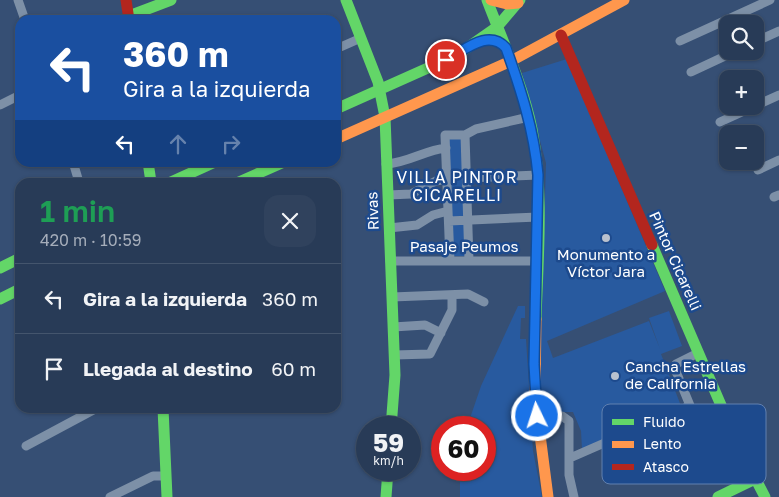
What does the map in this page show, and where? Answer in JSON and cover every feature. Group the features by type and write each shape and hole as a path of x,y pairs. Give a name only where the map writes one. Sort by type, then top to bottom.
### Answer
{"main road":[{"path":"126,0 128,15"},
{"path":"136,15 171,0"},
{"name":"Rivas","path":"346,0 380,90 385,117 395,375 392,416"},
{"path":"487,0 530,117 538,175 534,364 537,416 548,497"},
{"path":"491,0 502,4 519,1"},
{"path":"341,137 510,62 561,36 624,0"},
{"path":"341,107 457,54 481,40 497,27 519,1"},
{"name":"Pintor Cicarelli","path":"561,36 720,404"},
{"path":"481,40 494,40 506,48"},
{"path":"180,178 204,167"},
{"path":"248,178 273,167"},
{"path":"0,268 15,260"},
{"path":"0,299 15,292"},
{"path":"163,413 167,497"},
{"path":"386,497 387,481"},
{"path":"718,497 745,484"},
{"name":"Pintor Cicarelli","path":"758,484 765,497"}],"street":[{"path":"18,0 23,15"},
{"path":"680,41 770,0"},
{"path":"764,38 779,31"},
{"path":"341,47 361,38"},
{"path":"691,72 719,59"},
{"path":"764,102 779,95"},
{"path":"0,105 15,98"},
{"path":"720,122 735,115"},
{"path":"450,261 445,135 465,135 476,129 530,117"},
{"path":"465,135 470,260"},
{"path":"386,164 406,161 435,149 446,148"},
{"path":"764,167 779,160"},
{"path":"466,178 538,175"},
{"path":"388,195 411,194 436,181 447,179"},
{"path":"389,228 416,225 433,215 468,220 538,217"},
{"name":"Pasaje Peumos","path":"390,261 537,261"},
{"path":"392,297 468,294 484,302"},
{"path":"394,355 430,354 452,310 452,295"},
{"path":"393,326 425,325 441,333"},
{"path":"688,404 675,369 676,364 698,353"},
{"path":"26,446 88,413"},
{"path":"537,416 562,416 569,421 569,475 574,497"},
{"path":"570,458 602,444"},
{"path":"110,497 153,476 166,476"}],"shaded area":[{"path":"567,59 665,291 547,341 553,358 649,321 660,349 649,318 669,311 682,346 661,354 680,404 602,404 602,440 582,449 581,431 573,412 543,412 540,374 546,163 522,73"},
{"path":"463,136 467,256 451,256 447,137"},
{"path":"518,306 525,306 525,318 521,318 520,339 526,339 533,451 542,497 460,497 460,481 496,481 496,416 471,416 481,386"}],"traffic: fast":[{"path":"132,15 171,0"},
{"path":"346,0 378,82 385,117 395,375 392,416"},
{"path":"487,0 523,96 536,153 539,200 536,319"},
{"path":"497,27 520,0"},
{"path":"341,107 457,55 497,27"},
{"path":"149,167 150,178"},
{"path":"180,178 204,167"},
{"path":"248,178 273,167"},
{"path":"652,245 720,404"},
{"path":"0,268 15,260"},
{"path":"0,299 15,292"},
{"path":"163,413 167,497"},
{"path":"386,497 387,481"},
{"path":"718,497 745,484"},
{"path":"758,484 765,497"}],"traffic: slow":[{"path":"491,0 507,4 518,3"},
{"path":"511,61 624,0"},
{"path":"341,137 511,61"},
{"path":"536,319 535,396 548,497"}],"traffic: jam":[{"path":"126,0 128,15"},
{"path":"561,35 652,245"}],"place":[{"name":"Monumento a Víctor Jara","path":"606,238"},
{"name":"Cancha Estrellas de California","path":"615,376"}],"district":[{"name":"VILLA PINTOR CICARELLI","path":"457,186"}],"route":[{"path":"446,60 481,40 500,42 506,48 526,105 533,132 539,194 534,364 537,416"}]}
